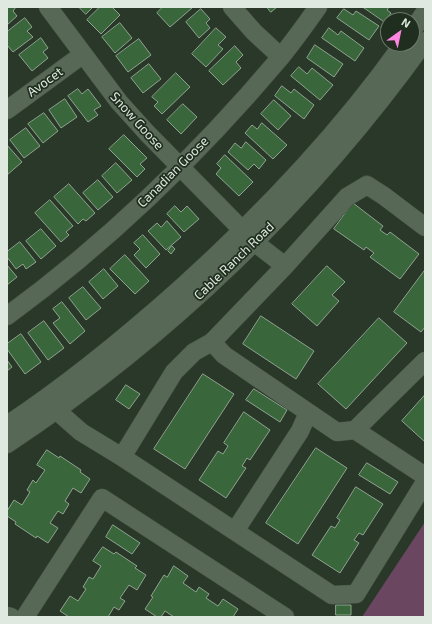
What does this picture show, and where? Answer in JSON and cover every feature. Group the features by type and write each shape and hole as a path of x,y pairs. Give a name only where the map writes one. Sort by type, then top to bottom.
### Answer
{"street":[{"name":"Snow Goose","path":"48,7 82,55 119,102 147,133 248,236 285,266"},
{"path":"232,7 254,32 281,57"},
{"name":"Canadian Goose","path":"7,316 94,248 180,168 281,57 318,7"},
{"name":"Cable Ranch Road","path":"7,425 60,387 122,339 206,265 280,216 333,157 385,94 425,41"},
{"name":"Cable Ranch Road","path":"7,444 110,370 171,320 248,236 281,191 326,141 397,52"},
{"name":"Avocet","path":"7,110 82,55"},
{"path":"122,456 174,372 194,352 212,342 285,266 347,197 367,185 425,227"},
{"path":"212,342 224,355 337,432 355,430 425,361"},
{"path":"56,410 81,432 122,456 332,595 356,594 425,482"},
{"path":"235,531 300,431 308,413"},
{"path":"355,430 425,476"},
{"path":"25,617 102,498 285,617"},
{"path":"7,616 11,617"}],"shaded area":[{"path":"425,522 425,617 362,617"}],"building":[{"path":"7,7 16,7 13,11 17,16 7,25"},
{"path":"79,7 93,7 86,14"},
{"path":"100,7 112,7 120,15 101,34 87,20"},
{"path":"163,7 192,8 170,27 157,13"},
{"path":"267,7 277,7 271,12"},
{"path":"363,7 389,7 387,10 390,12 380,12 380,19"},
{"path":"201,9 210,19 206,23 210,28 199,38 186,22"},
{"path":"344,9 353,15 356,11 379,26 369,40 337,18"},
{"path":"25,18 32,27 27,31 33,37 13,52 7,45 7,32"},
{"path":"120,23 132,38 115,53 102,37"},
{"path":"216,28 226,37 218,45 223,49 206,67 192,54"},
{"path":"329,28 338,35 341,31 364,48 355,61 322,38"},
{"path":"41,38 48,48 43,52 48,58 32,71 19,55"},
{"path":"139,39 151,55 128,72 116,56"},
{"path":"315,45 343,64 334,77 307,58"},
{"path":"235,46 243,55 236,62 241,68 223,85 209,71"},
{"path":"149,64 161,79 143,93 131,78"},
{"path":"299,67 307,74 312,68 333,85 320,100 291,76"},
{"path":"176,73 190,87 162,114 154,106 158,102 152,97"},
{"path":"282,86 291,93 294,89 314,105 304,119 275,96"},
{"path":"78,89 82,94 88,89 101,106 94,110 98,115 88,122 68,96"},
{"path":"65,99 77,117 61,128 49,110"},
{"path":"274,100 291,116 278,130 261,114"},
{"path":"183,104 197,117 181,134 167,120"},
{"path":"44,113 58,131 43,143 28,124"},
{"path":"262,123 287,145 273,159 245,133 252,125 257,129"},
{"path":"26,128 40,146 24,158 10,140"},
{"path":"124,135 147,158 140,164 145,169 137,177 109,149"},
{"path":"246,142 266,160 259,169 254,164 248,170 228,152 235,143 241,148"},
{"path":"7,145 22,162 7,175"},
{"path":"225,155 253,182 239,196 216,174 221,168 217,164"},
{"path":"116,163 132,180 117,193 102,176"},
{"path":"98,180 113,197 98,210 83,193"},
{"path":"69,184 95,213 86,221 83,219 78,224 54,197"},
{"path":"50,200 73,226 66,232 69,235 61,242 35,213"},
{"path":"353,203 383,226 380,230 387,235 390,232 419,254 400,279 370,257 374,253 366,247 364,250 334,229"},
{"path":"175,206 181,212 187,206 199,219 184,232 167,214"},
{"path":"167,221 181,237 166,250 148,231 157,223 161,227"},
{"path":"41,229 56,246 41,259 26,241"},
{"path":"143,235 160,254 146,268 134,255 140,249 134,243"},
{"path":"20,242 36,262 26,269 23,264 16,269 7,257 7,252"},
{"path":"172,246 175,249 171,254 168,251"},
{"path":"125,255 149,281 135,294 110,269"},
{"path":"7,265 17,277 7,285"},
{"path":"327,266 345,282 332,295 339,301 317,326 292,304"},
{"path":"104,269 118,286 103,299 89,282"},
{"path":"425,270 425,327 421,332 394,312"},
{"path":"83,287 101,308 86,320 69,298"},
{"path":"62,302 85,331 70,344 53,323 60,318 53,309"},
{"path":"261,316 314,351 296,379 243,344"},
{"path":"379,318 407,343 346,409 318,384"},
{"path":"44,321 64,348 48,360 28,333"},
{"path":"21,334 41,362 25,374 7,349 7,344"},
{"path":"7,360 12,367 7,371"},
{"path":"203,374 234,394 185,469 154,449"},
{"path":"126,385 140,394 129,409 116,400"},
{"path":"254,389 287,410 280,422 246,400"},
{"path":"425,395 425,442 402,421"},
{"path":"244,412 270,430 250,460 247,458 242,466 246,468 226,498 199,480 218,451 223,454 228,446 224,443"},
{"path":"316,448 347,468 298,544 266,523"},
{"path":"47,450 59,458 60,456 81,470 80,472 90,479 81,493 73,488 65,501 69,504 63,514 58,511 50,523 58,528 48,543 37,536 36,538 15,524 16,522 7,516 7,511 14,500 22,505 30,492 27,490 33,480 36,483 45,470 37,465"},
{"path":"367,463 398,482 390,494 359,475"},
{"path":"356,487 383,504 363,535 359,533 354,540 359,543 340,573 312,555 331,526 335,528 340,520 337,518"},
{"path":"113,525 140,543 132,554 106,537"},
{"path":"103,547 114,554 116,552 137,566 135,568 146,575 137,590 129,585 120,598 125,601 119,610 114,607 108,617 69,617 60,611 70,596 78,601 86,589 83,587 89,577 93,579 101,566 93,561"},
{"path":"174,566 188,576 183,583 196,592 199,587 209,594 206,598 218,606 223,599 238,609 233,617 174,617 165,611 161,617 157,617 145,609 164,575 167,577"},
{"path":"336,605 351,605 351,615 336,615"}]}
